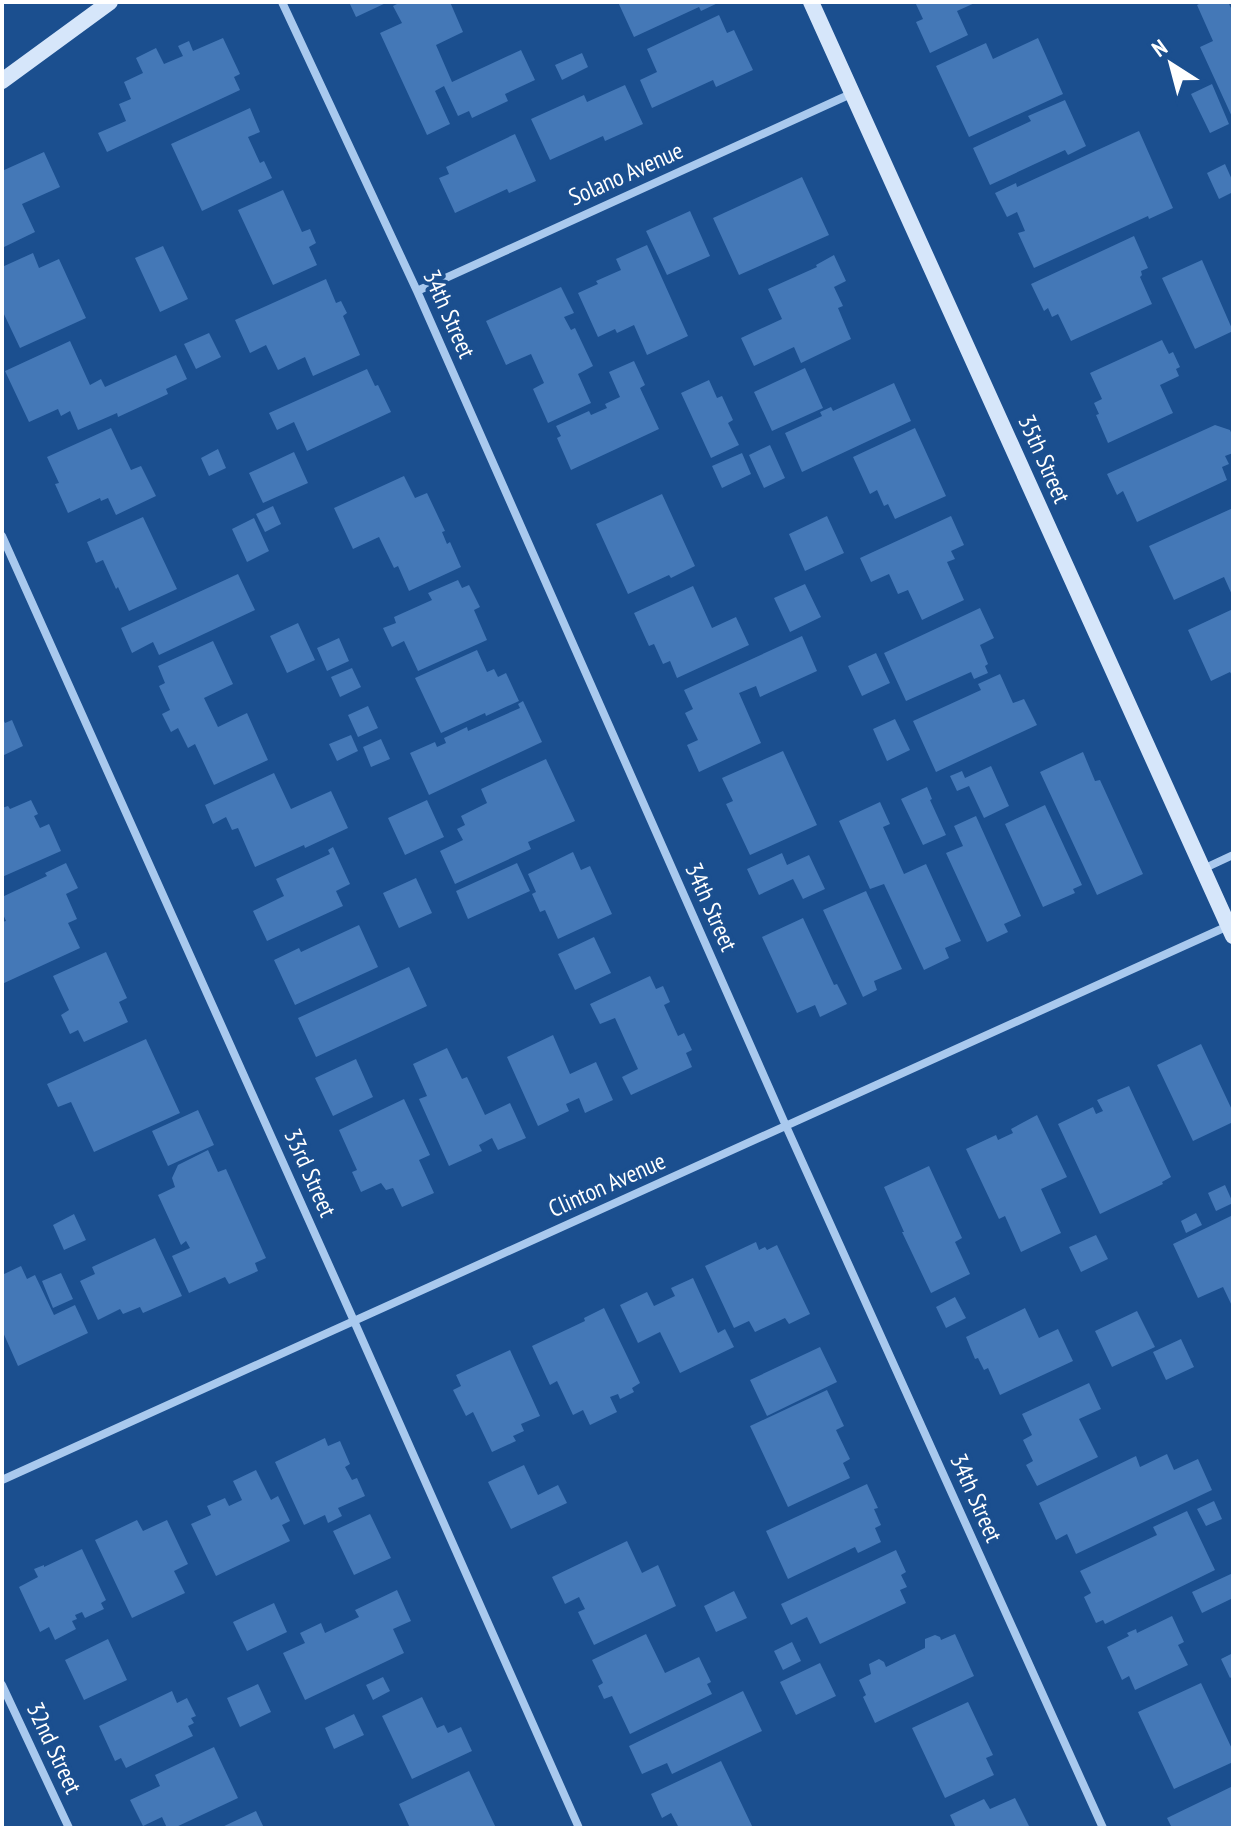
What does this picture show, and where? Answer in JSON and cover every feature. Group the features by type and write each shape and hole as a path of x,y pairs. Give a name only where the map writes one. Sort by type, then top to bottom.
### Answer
{"street":[{"path":"2,81 110,2"},
{"name":"34th Street","path":"282,2 417,291 786,1126 1103,1828"},
{"name":"35th Street","path":"811,2 1231,931"},
{"name":"Solano Avenue","path":"417,291 853,93"},
{"name":"33rd Street","path":"2,536 579,1828"},
{"path":"1203,869 1233,855"},
{"name":"Clinton Avenue","path":"2,1480 786,1126 1231,931"},
{"name":"32nd Street","path":"2,1685 69,1828"}],"building":[{"path":"349,2 388,2 356,17"},
{"path":"401,2 450,2 463,32 436,45 452,82 521,50 535,80 505,94 508,101 472,118 469,111 458,116 444,86 435,91 450,124 427,135 380,33 402,23 393,6"},
{"path":"618,2 720,2 701,11 699,7 634,37"},
{"path":"915,2 977,2 957,11 968,35 930,53 916,22 923,19"},
{"path":"1203,2 1228,2 1233,12 1233,119 1200,47 1213,41 1197,5"},
{"path":"719,15 727,33 734,30 753,70 716,87 713,80 652,108 640,80 657,72 647,49"},
{"path":"223,38 240,74 234,77 240,90 107,152 98,133 126,121 119,104 131,99 124,82 143,73 136,58 156,48 164,64 183,56 178,46 189,41 193,51"},
{"path":"1038,38 1063,94 969,137 936,66 986,43 993,59"},
{"path":"582,53 588,67 562,80 555,65"},
{"path":"1212,84 1229,124 1210,133 1191,94"},
{"path":"625,85 643,124 605,141 603,136 550,160 531,119 584,95 587,102"},
{"path":"1065,100 1086,146 1068,155 1065,150 990,185 973,148 1031,121 1028,116"},
{"path":"250,108 260,132 248,137 260,163 264,161 272,178 202,211 171,144"},
{"path":"1139,131 1173,208 1149,219 1148,216 1034,268 1018,233 1025,231 1017,212 1007,217 995,193 1016,183 1017,187"},
{"path":"515,134 536,181 509,193 507,189 455,213 439,178 449,174 446,167"},
{"path":"44,152 60,187 22,204 35,232 2,248 2,171"},
{"path":"1225,164 1233,182 1233,192 1219,199 1207,173"},
{"path":"802,177 829,235 739,275 713,218"},
{"path":"283,190 302,232 310,229 316,243 309,247 317,265 273,285 238,210"},
{"path":"690,211 710,256 667,275 646,231"},
{"path":"1134,236 1148,268 1141,271 1140,277 1152,304 1071,341 1058,314 1052,317 1048,308 1044,311 1031,284"},
{"path":"647,245 688,336 647,355 634,325 598,337 578,293 621,270 616,259"},
{"path":"163,246 188,299 160,312 135,258"},
{"path":"33,253 39,268 59,259 86,318 20,348 2,310 2,267"},
{"path":"834,255 846,281 834,287 843,306 838,308 851,339 801,363 794,347 754,366 741,338 782,319 768,289 817,267"},
{"path":"1202,260 1233,331 1195,349 1162,278"},
{"path":"326,279 336,303 341,301 347,313 343,316 360,355 313,376 305,357 278,370 266,345 250,353 235,320"},
{"path":"561,287 574,313 564,317 571,330 575,328 593,366 578,374 591,403 548,423 533,389 544,383 531,354 506,365 486,321"},
{"path":"209,333 221,357 196,369 184,344"},
{"path":"1162,340 1169,354 1173,352 1180,367 1176,369 1179,376 1160,385 1173,413 1108,443 1094,403 1102,399 1090,373"},
{"path":"70,341 90,385 101,379 105,387 176,355 187,379 166,389 168,394 118,417 117,413 78,430 70,411 61,416 58,409 29,422 5,371"},
{"path":"634,361 645,385 640,388 659,429 571,470 557,438 561,436 556,426 589,411 591,415 607,408 605,404 620,397 609,372"},
{"path":"805,368 823,408 772,431 754,392"},
{"path":"367,369 391,412 307,451 294,422 277,430 269,413"},
{"path":"709,380 717,398 722,396 733,420 728,423 739,445 711,458 681,393"},
{"path":"894,383 911,421 802,472 785,433 822,416 820,412 831,407 833,411"},
{"path":"1215,425 1230,430 1233,437 1233,453 1225,456 1229,464 1222,467 1227,480 1137,522 1123,491 1117,495 1107,474"},
{"path":"111,428 131,470 141,466 156,496 116,515 108,498 101,501 100,498 68,513 47,457"},
{"path":"915,428 946,496 895,519 888,504 884,506 877,490 870,494 853,457"},
{"path":"770,445 785,478 764,488 749,455"},
{"path":"218,449 226,468 209,476 201,458"},
{"path":"294,452 308,483 263,503 249,473"},
{"path":"742,453 751,474 722,488 712,466"},
{"path":"404,476 415,498 427,493 445,531 442,532 447,544 450,542 461,567 409,591 398,566 394,568 379,537 353,549 334,508"},
{"path":"662,494 695,566 628,594 596,524"},
{"path":"273,506 281,524 265,532 256,514"},
{"path":"1233,508 1233,597 1224,577 1174,600 1149,546"},
{"path":"827,516 844,553 805,571 789,534"},
{"path":"951,516 964,545 951,551 955,559 947,562 964,600 922,620 908,590 898,594 889,574 871,582 860,558"},
{"path":"143,517 177,589 129,611 103,560 96,563 87,542"},
{"path":"254,518 269,551 247,562 232,529"},
{"path":"238,574 255,610 159,655 153,642 132,653 121,628"},
{"path":"458,580 462,588 469,585 480,607 474,610 487,640 418,671 404,641 392,647 383,628 396,623 394,617 432,600 428,593"},
{"path":"805,584 821,617 790,632 774,598"},
{"path":"693,586 712,628 736,617 749,645 677,678 670,661 663,664 654,644 649,646 634,613"},
{"path":"980,608 994,638 980,645 988,664 985,666 988,673 974,679 971,672 906,701 884,653"},
{"path":"1233,609 1233,677 1230,672 1211,681 1188,630"},
{"path":"298,623 315,660 287,673 270,636"},
{"path":"802,636 817,671 760,697 756,686 739,693 761,743 699,772 687,745 698,740 685,713 693,709 684,690"},
{"path":"339,638 349,661 327,671 317,648"},
{"path":"213,641 233,684 204,698 218,727 247,713 268,760 214,785 195,744 188,748 178,728 171,732 162,714 170,710 159,686 165,683 158,666"},
{"path":"477,650 487,672 494,669 498,677 506,673 519,701 441,733 415,678"},
{"path":"876,653 890,683 862,696 848,666"},
{"path":"352,668 361,687 340,697 331,677"},
{"path":"1000,674 1013,703 1024,699 1037,725 936,772 913,721 981,690 978,684"},
{"path":"523,701 542,742 429,795 410,753 435,742 437,747 446,743 444,738 520,708 518,704"},
{"path":"368,706 378,728 358,737 348,715"},
{"path":"2,717 5,723 12,720 23,746 2,756"},
{"path":"895,719 910,750 887,761 873,729"},
{"path":"351,735 358,751 337,761 329,744"},
{"path":"381,739 390,759 371,767 363,747"},
{"path":"783,751 817,825 750,855 726,804 733,801 722,778"},
{"path":"1083,752 1095,781 1100,780 1143,874 1097,895 1040,772"},
{"path":"546,759 575,821 528,842 531,849 455,884 440,851 463,840 457,829 465,825 461,816 487,803 481,789"},
{"path":"991,766 1009,806 984,818 969,786 957,791 950,776 962,771 965,778"},
{"path":"274,773 291,809 331,791 348,828 255,867 238,828 232,830 226,817 213,824 205,805"},
{"path":"927,787 946,835 923,845 901,799"},
{"path":"31,800 40,828 49,824 61,851 2,877 2,808 8,806 10,809"},
{"path":"427,800 444,837 405,855 388,818"},
{"path":"880,802 890,824 883,827 904,874 926,864 961,941 945,948 949,958 924,970 884,884 870,889 839,821"},
{"path":"1045,805 1082,885 1073,889 1075,893 1043,907 1005,824"},
{"path":"976,816 1021,916 1004,924 1008,932 987,942 946,853 963,846 954,826"},
{"path":"333,847 350,884 336,891 343,906 267,941 253,911 284,896 276,879 330,854 328,850"},
{"path":"573,852 581,870 590,866 612,914 558,939 545,910 540,912 528,874"},
{"path":"782,853 787,865 809,855 825,889 803,899 793,879 759,895 747,869"},
{"path":"66,863 78,888 66,894 77,919 68,923 80,948 2,984 2,922 6,921 2,912 2,897 47,876 45,873"},
{"path":"517,863 530,891 468,919 456,891"},
{"path":"416,878 432,913 399,928 383,893"},
{"path":"866,891 902,969 874,981 877,990 863,997 823,910"},
{"path":"803,918 834,985 837,984 847,1004 820,1017 815,1005 797,1013 762,937"},
{"path":"359,925 378,967 295,1005 274,960 299,948 301,952"},
{"path":"594,937 611,973 575,990 558,954"},
{"path":"106,952 127,998 119,1002 128,1022 84,1042 78,1030 70,1034 61,1015 69,1010 53,976"},
{"path":"409,967 427,1006 316,1057 298,1018"},
{"path":"650,976 656,989 663,986 670,1002 664,1005 678,1036 684,1033 692,1050 686,1053 692,1067 631,1095 622,1077 638,1069 615,1018 600,1024 590,1004"},
{"path":"553,1035 570,1074 596,1062 613,1100 585,1113 579,1098 566,1104 569,1111 538,1126 507,1057"},
{"path":"146,1039 180,1113 94,1152 71,1102 58,1107 47,1084"},
{"path":"1201,1044 1233,1112 1233,1122 1193,1141 1157,1065"},
{"path":"447,1048 462,1079 467,1077 485,1115 510,1103 526,1138 498,1150 492,1138 479,1145 482,1151 449,1166 419,1099 427,1096 413,1064"},
{"path":"356,1059 373,1097 333,1116 315,1078"},
{"path":"1129,1086 1171,1177 1163,1184 1100,1214 1058,1124 1093,1107 1096,1114 1103,1111 1097,1100"},
{"path":"404,1099 430,1155 419,1160 434,1193 402,1207 393,1188 386,1190 381,1183 361,1192 352,1172 357,1170 339,1130"},
{"path":"198,1110 214,1145 168,1166 152,1131"},
{"path":"1037,1115 1067,1177 1041,1189 1061,1233 1021,1252 1005,1216 999,1219 966,1149 996,1135 998,1140 1013,1133 1011,1129"},
{"path":"208,1150 218,1172 226,1169 266,1258 255,1263 258,1271 229,1284 225,1277 189,1293 172,1256 190,1248 186,1241 181,1245 158,1195 175,1187 172,1178 178,1165"},
{"path":"929,1166 962,1238 955,1242 970,1274 931,1293 884,1187"},
{"path":"1225,1185 1233,1203 1216,1211 1208,1193"},
{"path":"1196,1213 1202,1225 1186,1233 1181,1221"},
{"path":"74,1214 86,1240 64,1250 53,1225"},
{"path":"1233,1215 1233,1308 1223,1287 1198,1298 1173,1244"},
{"path":"1096,1235 1108,1259 1081,1272 1069,1247"},
{"path":"155,1238 182,1296 143,1313 140,1307 123,1314 120,1309 98,1320 80,1281 95,1274 92,1267"},
{"path":"756,1242 759,1250 777,1245 810,1314 789,1324 785,1318 755,1332 749,1321 734,1328 705,1266"},
{"path":"21,1266 27,1279 35,1275 54,1315 75,1305 88,1333 18,1366 2,1330 2,1275"},
{"path":"61,1273 73,1299 53,1308 42,1281"},
{"path":"693,1278 718,1333 725,1329 734,1347 680,1373 660,1332 638,1343 620,1305 647,1292 654,1306 675,1296 671,1288"},
{"path":"955,1297 966,1318 946,1328 936,1307"},
{"path":"604,1308 640,1383 632,1388 634,1392 620,1399 618,1394 610,1397 617,1412 590,1425 583,1410 573,1415 557,1381 550,1385 532,1346 585,1321 584,1318"},
{"path":"1025,1308 1039,1338 1058,1329 1073,1361 1000,1395 988,1368 984,1370 978,1358 975,1359 966,1337"},
{"path":"1137,1311 1155,1347 1112,1367 1095,1331"},
{"path":"1181,1339 1194,1367 1166,1380 1153,1352"},
{"path":"820,1347 837,1382 767,1416 750,1380"},
{"path":"510,1350 540,1416 521,1424 524,1431 513,1436 516,1441 492,1452 473,1412 466,1416 453,1390 461,1386 456,1375"},
{"path":"1089,1383 1101,1409 1079,1419 1098,1457 1037,1486 1026,1465 1033,1461 1023,1440 1032,1435 1022,1414"},
{"path":"827,1390 844,1426 836,1430 850,1459 843,1463 850,1478 788,1507 750,1426"},
{"path":"325,1438 328,1446 340,1441 350,1464 345,1467 352,1480 357,1478 365,1496 338,1508 342,1516 328,1523 325,1515 304,1525 275,1462"},
{"path":"1167,1454 1174,1470 1198,1459 1212,1490 1076,1554 1067,1534 1056,1540 1039,1503 1136,1456 1140,1467"},
{"path":"524,1465 538,1495 558,1485 567,1503 511,1529 488,1482"},
{"path":"256,1470 271,1500 278,1496 290,1521 282,1525 290,1541 216,1576 191,1524 211,1515 207,1506 225,1498 229,1506 242,1500 233,1481"},
{"path":"867,1484 878,1508 874,1509 881,1525 875,1528 881,1542 858,1553 855,1547 788,1579 766,1531"},
{"path":"1214,1501 1222,1519 1206,1526 1197,1509"},
{"path":"1187,1511 1215,1570 1105,1624 1103,1620 1096,1623 1084,1597 1091,1593 1080,1571 1157,1535 1153,1527"},
{"path":"370,1514 391,1558 354,1575 333,1531"},
{"path":"137,1520 143,1531 167,1520 188,1564 174,1571 185,1593 132,1618 95,1540"},
{"path":"627,1541 642,1573 658,1565 676,1606 594,1645 578,1612 585,1609 579,1597 565,1604 552,1577"},
{"path":"82,1549 106,1600 101,1603 104,1609 85,1618 82,1612 75,1615 77,1619 72,1621 76,1629 55,1640 49,1627 40,1632 19,1587 38,1577 34,1569"},
{"path":"896,1550 906,1572 901,1575 907,1587 900,1590 906,1603 820,1644 807,1617 791,1625 781,1604"},
{"path":"1233,1573 1233,1598 1202,1613 1192,1592"},
{"path":"397,1590 411,1621 393,1629 404,1653 305,1700 283,1653 305,1643 300,1633 321,1623 325,1633 359,1617 355,1610"},
{"path":"734,1591 747,1618 716,1632 704,1606"},
{"path":"274,1603 287,1632 247,1651 233,1622"},
{"path":"1172,1616 1184,1642 1178,1645 1188,1665 1135,1690 1129,1676 1122,1680 1107,1647 1129,1636 1127,1633 1136,1629 1137,1633"},
{"path":"646,1634 665,1673 699,1657 711,1682 707,1684 712,1694 630,1734 612,1696 604,1699 598,1686 603,1683 592,1660"},
{"path":"955,1634 974,1676 875,1723 859,1680 871,1674 869,1664 879,1659 886,1667 925,1648 925,1639 935,1635 941,1640"},
{"path":"108,1639 127,1680 84,1700 65,1660"},
{"path":"792,1642 801,1661 783,1670 774,1651"},
{"path":"1233,1653 1233,1676 1230,1678 1221,1659"},
{"path":"820,1663 836,1696 796,1715 780,1682"},
{"path":"383,1677 390,1691 373,1700 366,1685"},
{"path":"1201,1683 1233,1751 1233,1762 1174,1789 1138,1712"},
{"path":"258,1684 271,1712 240,1727 227,1698"},
{"path":"172,1691 177,1703 187,1698 196,1716 191,1718 194,1723 188,1726 193,1736 126,1768 121,1758 115,1761 99,1726"},
{"path":"743,1691 762,1731 672,1774 667,1763 642,1774 629,1746"},
{"path":"422,1697 437,1728 444,1725 448,1733 461,1727 472,1751 412,1779 382,1716"},
{"path":"968,1702 993,1755 986,1758 994,1775 945,1798 912,1728"},
{"path":"354,1714 364,1735 334,1749 325,1728"},
{"path":"214,1747 238,1798 174,1828 167,1828 162,1817 143,1826 130,1800 160,1786 155,1775"},
{"path":"721,1761 753,1828 679,1828 671,1813 662,1818 651,1794"},
{"path":"469,1771 496,1828 410,1828 399,1804"},
{"path":"1233,1786 1233,1828 1172,1828 1167,1818"},
{"path":"1015,1798 1030,1828 956,1828 950,1815 984,1799 990,1809"},
{"path":"256,1811 264,1828 220,1828"}]}
